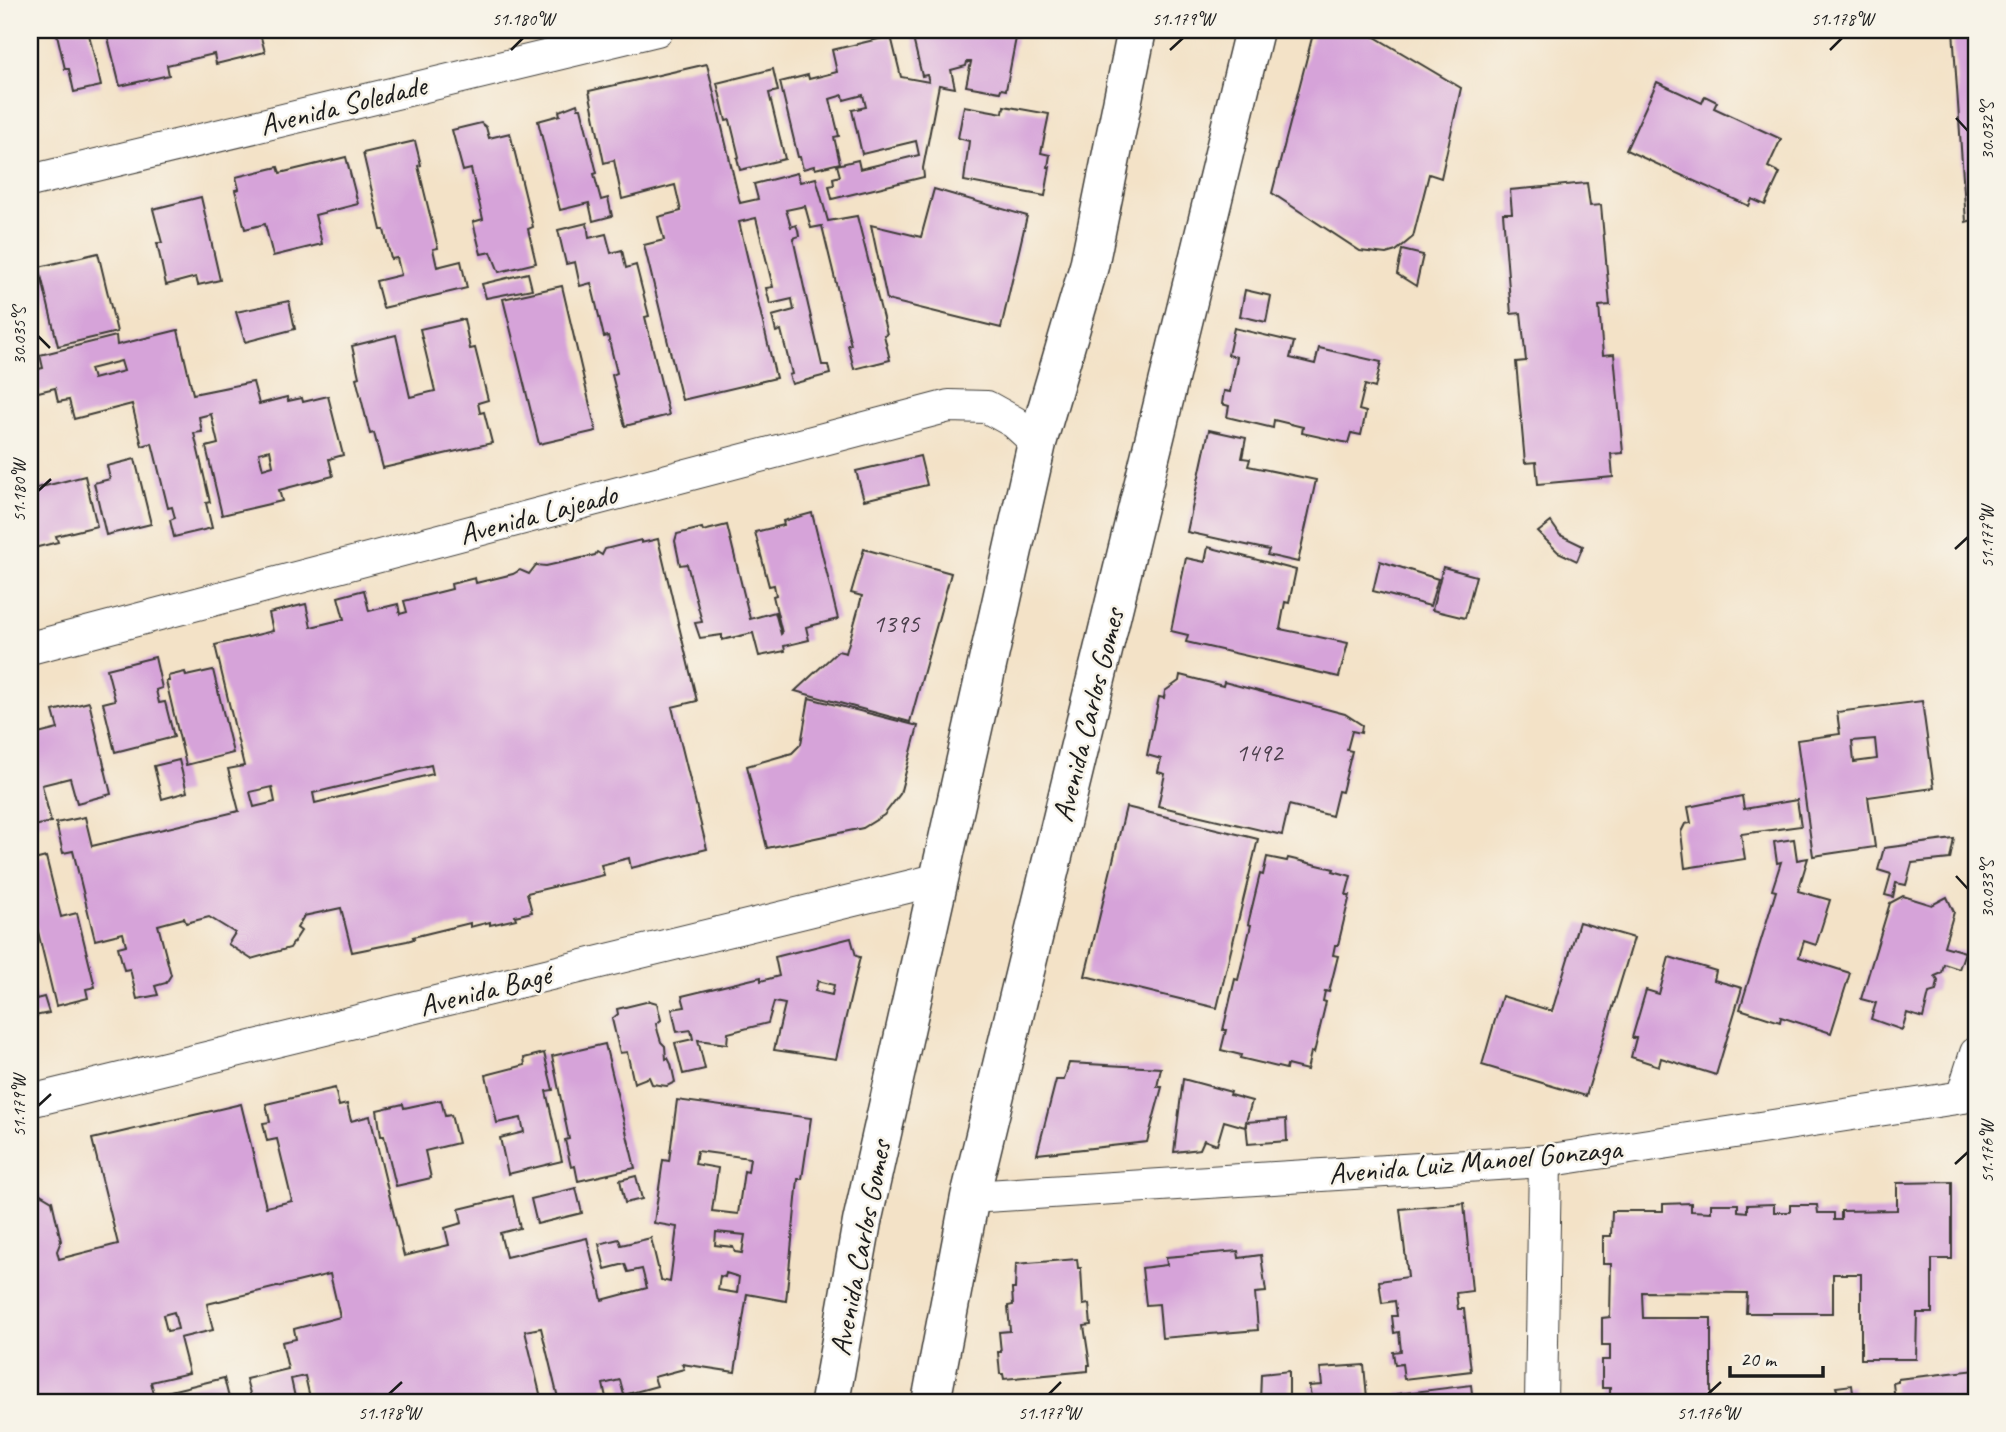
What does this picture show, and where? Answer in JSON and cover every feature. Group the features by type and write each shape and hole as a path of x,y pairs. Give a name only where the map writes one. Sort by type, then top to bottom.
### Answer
{"main road":[{"name":"Avenida Carlos Gomes","path":"830,1402 862,1222 1037,443 1089,266 1137,30"},
{"name":"Avenida Carlos Gomes","path":"931,1402 970,1197 1254,30"}],"street":[{"name":"Avenida Soledade","path":"30,181 657,30"},
{"name":"Avenida Lajeado","path":"30,648 950,406 986,407 1014,422 1037,443"},
{"name":"Avenida Bagé","path":"30,1101 940,879"},
{"path":"1969,1096 1976,1053"},
{"name":"Avenida Luiz Manoel Gonzaga","path":"970,1197 1545,1161 1969,1096"},
{"path":"1541,1402 1545,1161"}],"building":[{"path":"56,30 88,30 101,86 74,92 69,69 65,69"},
{"path":"111,30 259,30 265,52 216,64 214,54 167,65 169,75 120,86 107,34 112,33"},
{"path":"911,30 996,30 1010,33 1009,36 1016,38 1006,90 1001,89 1000,92 966,86 971,62 951,70 955,88 939,85 923,168 924,177 832,199 829,186 834,185 833,178 840,176 837,165 858,160 860,169 919,155 916,141 862,154 852,110 866,107 863,95 844,100 843,95 830,99 839,136 834,137 840,163 803,169 780,82 837,72 832,50 891,36 901,77 929,82 927,75 922,76"},
{"path":"1314,30 1363,30 1461,88 1441,178 1429,174 1413,237 1396,251 1386,254 1360,251 1272,193"},
{"path":"1953,30 1976,30 1976,219 1966,222"},
{"path":"707,64 740,203 758,199 754,184 797,173 800,182 816,178 828,221 857,216 887,334 884,335 890,360 854,369 848,345 851,345 822,226 811,228 805,206 786,210 791,227 796,225 798,230 799,236 793,238 805,292 822,365 828,365 830,374 792,384 781,330 776,332 772,316 794,310 792,299 770,304 766,288 773,287 756,218 739,222 776,378 682,400 644,245 664,240 658,217 681,211 675,185 622,199 614,160 604,163 589,91"},
{"path":"773,69 778,91 769,93 785,159 740,170 730,120 726,121 717,83"},
{"path":"1657,82 1702,103 1705,96 1717,102 1714,108 1781,139 1768,167 1780,173 1765,205 1752,199 1749,206 1626,150"},
{"path":"577,104 578,108 581,108 601,200 608,198 612,216 593,221 589,203 560,210 538,121 560,115 559,111"},
{"path":"964,106 1003,113 1004,106 1049,114 1041,153 1050,155 1045,196 964,181 969,141 958,138"},
{"path":"481,123 486,127 489,138 510,133 533,227 528,229 536,263 499,272 491,252 481,254 473,222 483,219 471,169 463,171 452,130"},
{"path":"415,141 421,165 418,166 438,248 433,249 437,267 461,261 467,288 383,308 376,281 401,275 397,258 391,259 384,230 381,230 363,153"},
{"path":"346,157 358,204 315,215 322,244 273,256 265,224 245,229 235,190 239,189 236,177 278,167 280,173"},
{"path":"1587,183 1590,206 1601,205 1610,305 1599,306 1603,355 1614,354 1623,453 1611,454 1613,477 1538,484 1536,462 1525,463 1516,362 1526,361 1521,313 1511,314 1503,213 1512,213 1510,190"},
{"path":"934,189 1027,216 1001,328 887,300 871,225 921,237"},
{"path":"201,197 220,280 198,285 196,277 166,285 157,243 162,243 153,209"},
{"path":"587,223 589,238 606,234 611,253 622,250 626,268 636,265 649,316 645,317 669,415 625,426 612,375 617,373 608,336 604,337 591,283 580,286 575,262 566,264 558,230"},
{"path":"1402,250 1423,255 1416,286 1397,274"},
{"path":"98,253 117,332 58,346 39,267"},
{"path":"528,273 532,289 486,298 482,284"},
{"path":"562,286 596,431 539,444 503,299"},
{"path":"1245,290 1271,296 1266,322 1240,316"},
{"path":"289,301 295,329 245,342 236,312"},
{"path":"464,319 470,349 475,348 488,400 478,403 480,413 484,412 492,443 383,468 374,433 370,434 356,378 359,377 352,346 396,335 410,397 435,391 420,329"},
{"path":"1234,328 1294,342 1290,358 1315,364 1319,348 1381,362 1375,388 1365,385 1359,410 1366,412 1361,435 1351,433 1348,443 1302,433 1303,427 1274,420 1273,428 1227,417 1229,406 1222,404 1224,391 1230,392 1237,357 1228,355"},
{"path":"178,330 193,394 253,382 259,404 287,397 288,401 302,398 303,402 328,396 343,455 329,459 333,476 279,490 282,501 222,515 206,447 218,444 211,414 199,417 202,432 194,433 210,502 206,503 212,528 174,537 170,520 175,518 172,507 168,508 152,443 142,446 132,404 74,419 69,400 58,402 55,388 30,394 30,371 43,368 40,355 116,336 117,345","holes":["121,361 124,371 93,379 90,369","270,450 273,466 263,469 259,453"]},
{"path":"1209,430 1246,438 1242,458 1250,459 1248,466 1316,480 1298,562 1267,555 1269,550 1187,532"},
{"path":"920,456 927,485 864,500 856,471"},
{"path":"135,459 151,524 106,535 94,483 110,479 107,466"},
{"path":"85,476 97,526 56,536 58,542 30,549 30,479 33,489"},
{"path":"812,513 838,619 806,627 809,640 784,646 785,651 759,656 753,633 722,640 722,635 700,638 695,623 702,622 687,564 680,565 675,541 677,534 727,525 750,619 775,612 781,634 773,596 776,595 774,585 769,586 755,532 784,525 783,521"},
{"path":"1551,522 1560,535 1583,546 1577,561 1558,552 1538,532"},
{"path":"658,539 697,701 672,707 707,849 631,868 629,858 601,865 604,875 527,893 532,912 515,916 516,919 470,927 470,923 413,937 414,939 407,941 352,952 341,908 304,916 297,928 301,931 290,948 251,959 228,944 235,933 209,917 186,923 184,918 158,925 171,975 166,983 155,986 158,995 137,999 130,969 124,970 118,947 126,945 123,933 95,940 73,851 63,853 56,823 85,817 92,846 239,811 228,769 244,766 215,645 273,631 269,613 306,604 311,627 344,619 338,597 364,590 369,611 398,604 400,614 407,612 404,601 452,589 451,584 475,578 476,583 520,570 529,574 536,565 546,566 595,555 597,552 602,555 605,549 641,540 641,543","holes":["431,765 433,774 315,803 313,793","272,787 275,802 254,807 250,792"]},
{"path":"1208,547 1296,570 1289,603 1285,602 1280,629 1348,643 1339,677 1186,642 1188,635 1171,631 1186,558 1205,562"},
{"path":"864,549 951,573 910,722 795,691 838,651 846,653 862,596 851,593"},
{"path":"1380,561 1438,579 1430,606 1373,591"},
{"path":"1443,567 1476,576 1465,618 1432,610"},
{"path":"155,657 162,688 156,690 159,703 165,702 174,737 115,752 103,703 115,700 107,669"},
{"path":"213,670 233,753 186,765 166,681 169,681 168,676 185,672 186,676"},
{"path":"1180,675 1223,686 1224,682 1345,714 1362,725 1361,733 1352,731 1347,750 1352,751 1342,792 1338,791 1332,816 1289,805 1282,835 1158,806 1165,774 1158,772 1161,759 1147,755 1159,697 1164,698 1165,691 1179,681"},
{"path":"809,698 918,726 900,794 884,815 863,828 767,848 747,766 792,753 801,744"},
{"path":"1922,701 1934,788 1868,797 1875,847 1813,856 1797,740 1840,734 1837,712","holes":["1875,739 1877,759 1854,762 1852,741"]},
{"path":"89,702 111,794 77,803 70,778 42,785 51,822 30,827 30,736 58,729 53,711"},
{"path":"179,760 187,792 162,799 154,766"},
{"path":"1742,796 1744,809 1797,800 1801,826 1741,834 1745,859 1685,868 1681,832 1685,824 1691,823 1688,807"},
{"path":"1126,807 1258,839 1217,1008 1085,976"},
{"path":"1794,839 1797,860 1808,858 1798,891 1830,900 1816,945 1804,941 1799,957 1850,973 1831,1033 1781,1017 1780,1022 1740,1009 1776,891 1772,890 1781,862 1777,863 1774,842"},
{"path":"1954,839 1950,859 1912,863 1906,885 1896,883 1893,897 1885,895 1891,874 1878,870 1884,848"},
{"path":"46,857 61,917 77,913 95,987 86,989 88,998 56,1006 30,907 30,861"},
{"path":"1267,857 1287,861 1288,858 1351,876 1346,895 1350,895 1333,955 1338,956 1329,992 1325,991 1323,1001 1326,1002 1314,1053 1311,1052 1307,1070 1287,1065 1286,1069 1240,1058 1241,1055 1221,1050 1235,979 1238,980 1251,925 1248,924"},
{"path":"1903,896 1932,905 1947,897 1954,912 1944,946 1965,952 1959,969 1944,964 1942,973 1935,976 1938,981 1936,991 1929,993 1923,1018 1907,1013 1902,1030 1871,1019 1876,1003 1861,999 1890,903"},
{"path":"1579,922 1634,938 1586,1096 1482,1065 1502,996 1552,1011"},
{"path":"851,938 856,956 860,957 836,1059 774,1050 785,1004 774,1002 768,1023 728,1033 727,1044 698,1040 705,1069 683,1074 675,1043 693,1039 691,1030 677,1032 672,1009 685,1007 682,996 761,977 761,981 779,976 775,957","holes":["818,981 834,985 832,995 815,991"]},
{"path":"1669,957 1716,971 1714,980 1742,988 1716,1075 1661,1058 1659,1066 1631,1057 1636,1038 1632,1038 1646,990 1659,994"},
{"path":"30,978 36,999 44,997 49,1013 30,1017"},
{"path":"650,1001 657,1003 661,1020 656,1024 675,1082 667,1086 652,1084 649,1077 634,1083 627,1052 620,1053 612,1019 618,1014 617,1009"},
{"path":"605,1044 635,1168 578,1181 575,1166 571,1167 565,1140 569,1139 552,1056"},
{"path":"544,1053 553,1090 546,1091 562,1161 508,1174 500,1138 524,1132 521,1118 497,1123 486,1075 525,1065 524,1058"},
{"path":"1069,1063 1161,1068 1157,1087 1162,1087 1147,1142 1037,1154 1056,1080 1064,1080"},
{"path":"1183,1079 1231,1092 1230,1095 1252,1101 1246,1122 1286,1119 1287,1141 1248,1144 1246,1123 1245,1127 1224,1121 1217,1145 1204,1140 1200,1149 1174,1152"},
{"path":"335,1088 339,1106 347,1104 351,1121 370,1116 404,1256 449,1245 445,1228 462,1223 459,1209 513,1196 520,1228 500,1233 506,1257 587,1238 602,1300 647,1288 642,1269 628,1272 625,1264 605,1269 599,1244 619,1239 621,1245 651,1238 661,1280 670,1282 677,1227 654,1223 663,1160 669,1161 677,1100 811,1118 802,1179 798,1179 786,1301 747,1294 735,1372 682,1364 684,1369 654,1377 657,1386 624,1395 620,1380 603,1384 607,1402 559,1402 541,1328 525,1331 542,1402 311,1402 305,1376 291,1379 296,1402 234,1402 251,1397 246,1379 288,1369 282,1342 296,1339 294,1329 340,1317 330,1274 207,1304 213,1330 180,1338 189,1373 151,1382 156,1402 30,1402 30,1193 37,1192 52,1201 61,1241 57,1251 59,1259 118,1244 92,1139 241,1104 266,1207 292,1201 277,1139 267,1141 263,1123 270,1122 266,1104","holes":["697,1151 750,1158 748,1172 744,1171 738,1214 712,1211 718,1168 695,1164","716,1232 745,1235 742,1253 735,1252 733,1247 715,1245","726,1273 739,1277 737,1293 718,1290 720,1276 725,1277","174,1312 178,1329 167,1331 163,1315"]},
{"path":"441,1100 445,1116 451,1115 458,1143 425,1151 431,1178 396,1186 384,1136 381,1136 377,1110 403,1104 404,1108"},
{"path":"636,1176 642,1199 625,1203 620,1180"},
{"path":"1952,1182 1952,1259 1932,1259 1932,1313 1917,1313 1916,1359 1861,1359 1861,1274 1833,1274 1833,1313 1746,1313 1747,1293 1642,1292 1643,1318 1711,1318 1711,1402 1610,1402 1610,1388 1602,1388 1602,1360 1610,1360 1610,1345 1602,1345 1602,1318 1610,1317 1611,1264 1603,1264 1603,1236 1611,1236 1612,1211 1663,1211 1663,1204 1691,1203 1691,1211 1711,1212 1711,1204 1738,1204 1738,1211 1747,1212 1747,1205 1774,1204 1774,1212 1790,1212 1790,1205 1817,1205 1818,1213 1834,1213 1834,1220 1841,1220 1841,1211 1897,1210 1897,1183"},
{"path":"576,1188 582,1213 537,1224 531,1199"},
{"path":"1464,1203 1472,1291 1456,1293 1458,1309 1464,1309 1471,1371 1404,1379 1402,1364 1395,1365 1393,1352 1401,1351 1399,1332 1394,1333 1392,1316 1397,1316 1395,1301 1382,1303 1379,1281 1408,1277 1400,1209"},
{"path":"1238,1251 1239,1258 1261,1255 1266,1292 1255,1293 1258,1330 1162,1338 1159,1304 1146,1305 1142,1268 1167,1265 1166,1257"},
{"path":"1077,1259 1078,1268 1081,1268 1083,1305 1089,1304 1091,1325 1084,1326 1090,1365 1088,1371 1004,1379 1003,1374 1000,1374 999,1332 1010,1331 1008,1306 1013,1305 1012,1289 1015,1289 1016,1264"},
{"path":"1364,1365 1367,1398 1312,1402 1309,1386 1322,1385 1320,1368"},
{"path":"1976,1370 1976,1402 1895,1402 1893,1383 1898,1382 1898,1379"},
{"path":"1289,1371 1289,1402 1260,1402 1261,1374"},
{"path":"224,1378 230,1402 168,1402 166,1392"},
{"path":"1471,1385 1473,1402 1399,1402 1397,1394"},
{"path":"1852,1385 1854,1401 1841,1402 1836,1387"}]}
